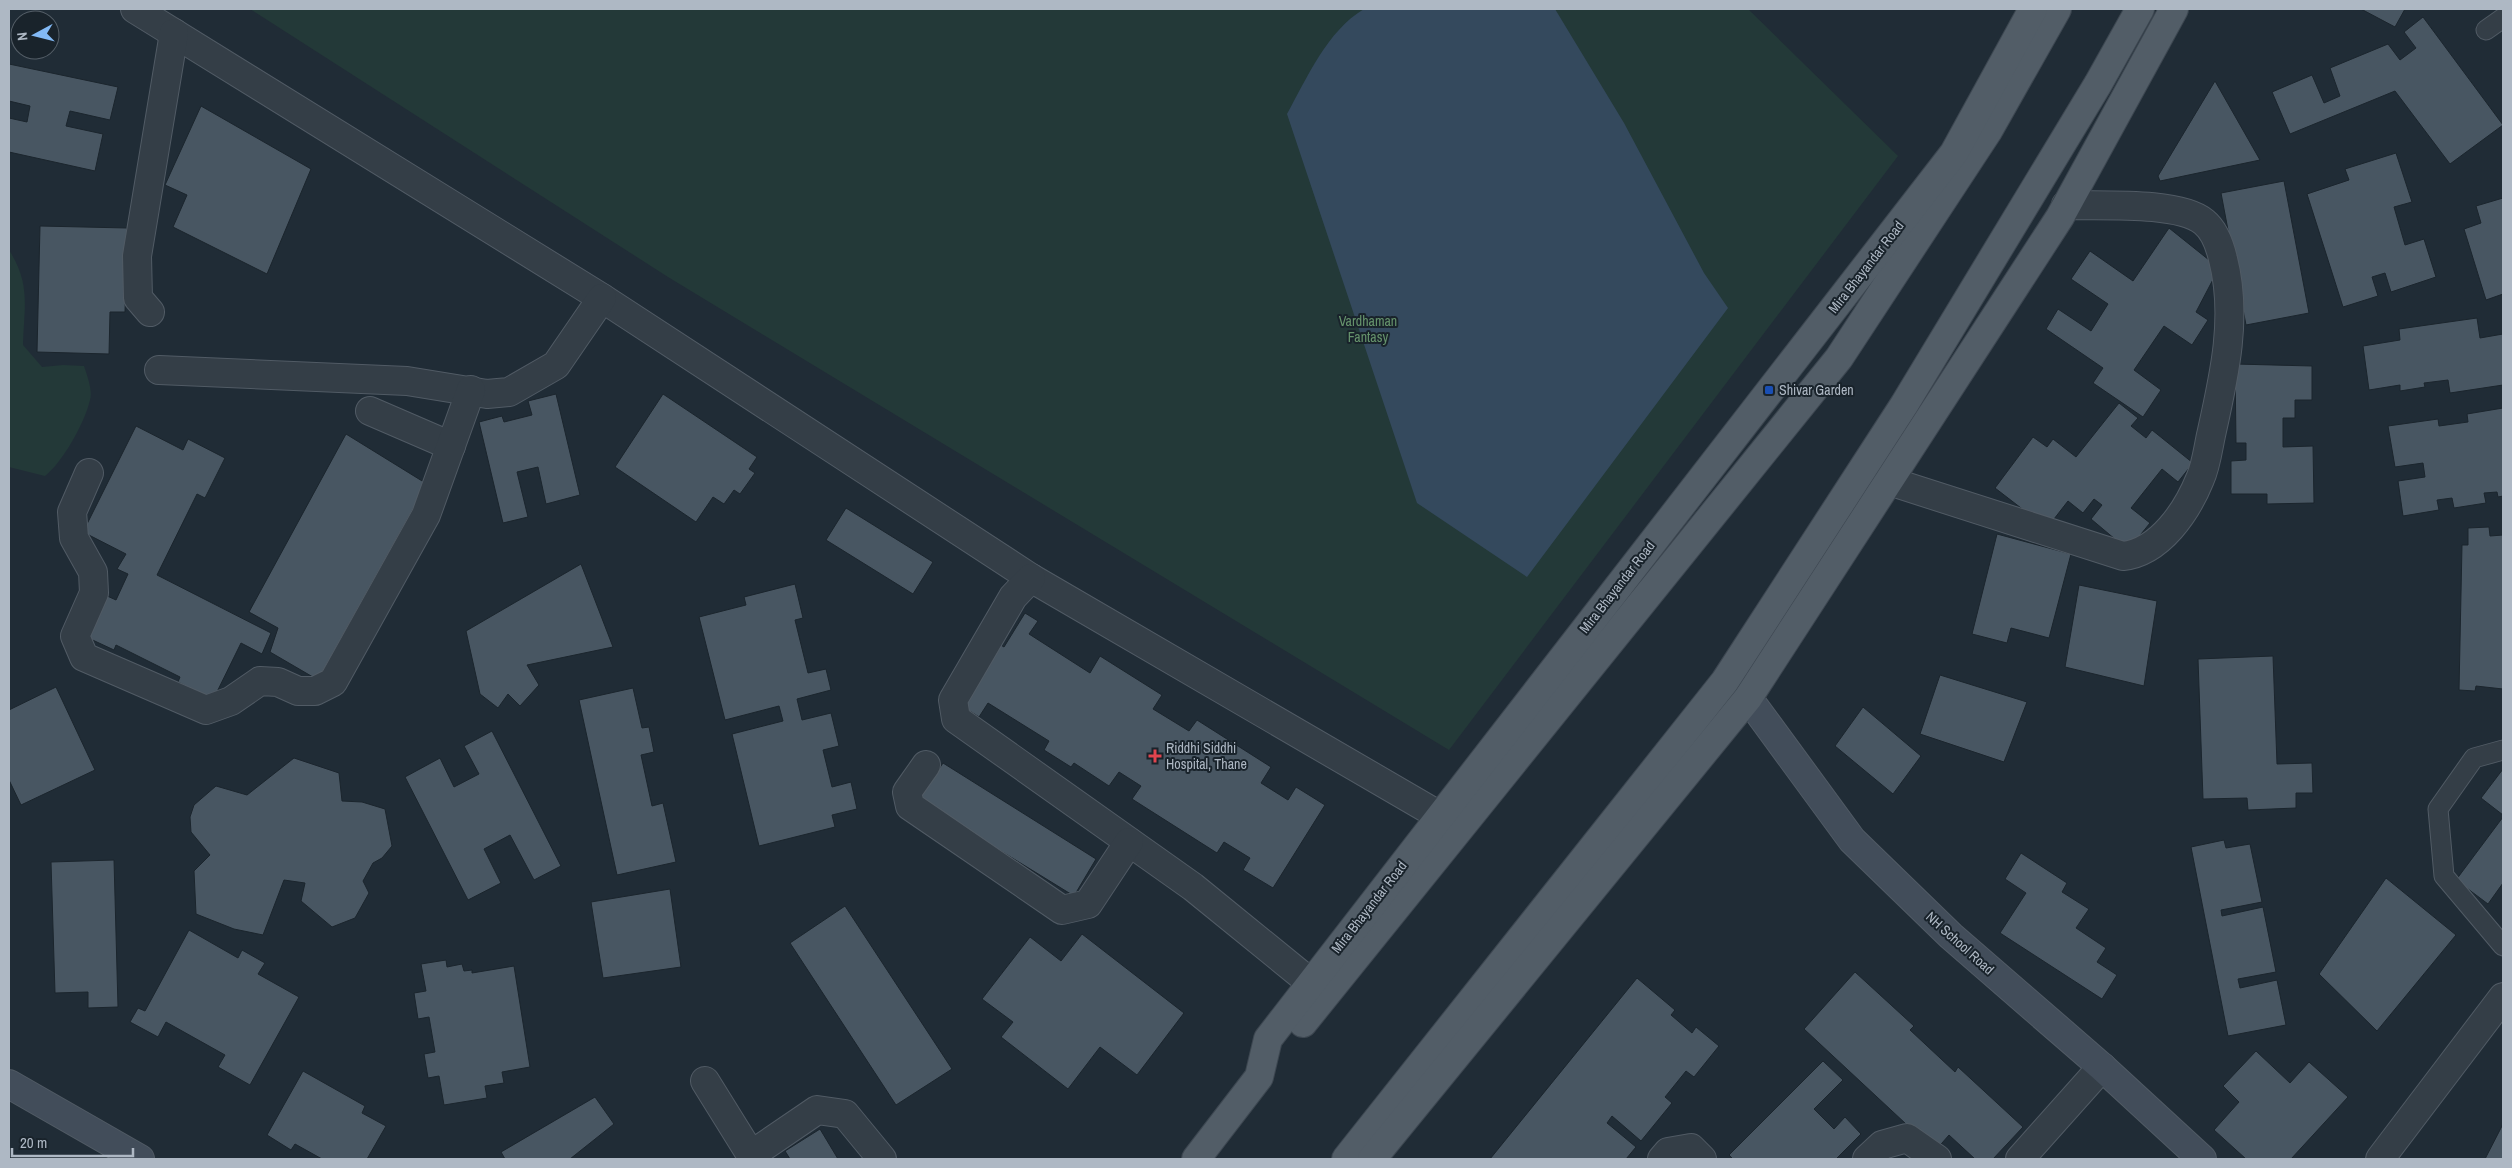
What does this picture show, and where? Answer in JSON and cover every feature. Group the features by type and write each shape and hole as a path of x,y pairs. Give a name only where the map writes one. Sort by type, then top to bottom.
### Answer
{"main road":[{"name":"Mira Bhayandar Road","path":"1196,1159 1260,1077 1268,1039 1954,153 2033,9"},
{"path":"1260,1077 1839,358 1988,131 2057,9"},
{"path":"1346,1159 1725,682 1904,405 2098,84 2140,9"},
{"path":"1372,1159 1748,698 2066,205 2174,9"}],"street":[{"path":"136,9 602,298 1031,578 1440,816"},
{"path":"150,312 138,298 136,256 174,33"},
{"path":"1889,481 2123,556 2136,554 2173,526 2201,478 2222,389 2231,318 2230,282 2219,243 2204,222 2183,212 2164,208 2066,205"},
{"path":"159,370 407,381 487,394 509,392 556,365 602,298"},
{"path":"407,381 381,416 450,446"},
{"path":"89,473 72,512 74,538 93,572 94,593 75,636 84,657 206,710 231,700 260,681 278,682 298,691 315,692 334,682 426,515 471,390"},
{"path":"1031,578 1013,597 953,700 956,719 1193,887 1311,983"},
{"name":"NH School Road","path":"1748,698 1852,840 1951,936 2102,1066 2202,1159"},
{"path":"926,765 907,792 910,806 1062,910 1088,904 1129,842"},
{"path":"2380,1159 2503,997"},
{"path":"2020,1159 2102,1066"},
{"path":"705,1081 751,1155 817,1110 845,1114 882,1159"},
{"path":"9,1084 140,1159"},
{"path":"1867,1159 1882,1145 1907,1138 1937,1159"},
{"path":"1662,1159 1668,1152 1691,1148 1702,1159"}],"lane":[{"path":"2486,30 2503,18"},
{"path":"2503,750 2474,758 2438,809 2444,876 2503,946"}],"green space":[{"name":"Vardhaman Fantasy","path":"250,9 1748,9 1898,156 1449,750 668,277"},
{"path":"9,250 21,274 25,296 23,345 42,367 84,366 90,388 90,400 78,430 66,452 45,476 9,467"}],"water":[{"path":"1364,9 1555,9 1624,123 1704,273 1728,308 1527,577 1417,503 1287,114 1310,71 1329,42 1351,18"}],"building":[{"path":"2361,9 2405,9 2395,27"},
{"path":"2423,17 2503,125 2450,164 2395,91 2290,134 2272,92 2312,75 2324,103 2340,96 2330,68 2388,44 2400,60 2416,48 2404,32"},
{"path":"9,64 118,87 110,120 70,111 66,126 103,134 95,171 9,152 9,118 27,122 30,106 9,101"},
{"path":"2215,81 2260,160 2160,181 2158,176"},
{"path":"201,106 311,169 267,274 173,227 187,195 165,185"},
{"path":"2396,153 2412,202 2394,207 2405,245 2424,239 2436,277 2391,292 2385,273 2372,277 2378,296 2343,307 2307,194 2349,180 2345,169"},
{"path":"2284,181 2309,313 2246,325 2221,193"},
{"path":"2503,198 2503,294 2486,300 2464,229 2481,223 2476,206"},
{"path":"40,226 127,228 125,312 110,312 109,354 37,352"},
{"path":"2169,228 2219,268 2196,312 2208,320 2192,345 2164,326 2134,370 2161,390 2143,417 2093,383 2103,368 2046,329 2058,309 2091,331 2108,304 2071,279 2090,251 2133,281"},
{"path":"2477,318 2480,338 2503,334 2503,385 2450,393 2448,380 2424,383 2425,387 2400,391 2400,385 2369,390 2363,346 2400,340 2399,329"},
{"path":"2235,364 2312,366 2312,400 2295,400 2295,418 2283,418 2283,447 2313,446 2314,503 2267,504 2267,494 2231,494 2231,461 2246,460 2246,443 2236,443"},
{"path":"556,394 580,495 546,504 538,467 517,472 528,517 503,523 479,422 502,416 504,422 532,415 528,401"},
{"path":"663,394 757,457 749,469 755,473 740,494 734,490 724,504 713,497 696,522 615,467"},
{"path":"2119,403 2138,418 2131,426 2146,438 2152,430 2193,463 2178,482 2162,469 2131,508 2150,523 2128,550 2091,519 2102,505 2094,499 2083,513 2068,501 2047,528 1995,488 2033,437 2047,447 2053,439 2076,457"},
{"path":"2503,408 2503,496 2498,497 2497,492 2484,493 2486,503 2454,508 2452,498 2437,500 2439,510 2403,516 2398,481 2425,477 2423,463 2395,467 2388,426 2438,419 2439,426 2468,422 2467,414"},
{"path":"136,426 183,450 188,439 225,458 205,498 197,494 157,575 271,633 262,654 241,643 213,700 178,682 180,677 116,645 114,650 84,636 105,595 116,600 128,574 117,569 126,554 83,532"},
{"path":"346,434 427,484 318,680 270,652 278,628 249,612"},
{"path":"846,508 933,562 913,594 826,540"},
{"path":"2489,527 2490,536 2503,535 2503,689 2476,686 2475,691 2459,690 2462,545 2468,545 2468,528"},
{"path":"1997,534 2071,554 2049,638 2011,628 2007,643 1972,634"},
{"path":"581,564 613,647 527,665 539,685 520,706 508,694 498,708 480,694 466,631"},
{"path":"795,584 803,618 795,620 808,673 826,669 831,690 797,699 802,720 831,713 839,746 823,750 832,787 851,782 857,809 832,815 835,827 759,846 732,734 783,721 779,706 725,720 699,617 746,605 744,597"},
{"path":"2079,585 2157,601 2144,686 2065,667"},
{"name":"Riddhi Siddhi Hospital, Thane","path":"1025,613 1038,621 1029,634 1090,673 1100,656 1162,695 1153,709 1189,731 1197,720 1271,767 1261,783 1288,800 1296,787 1325,805 1273,888 1243,870 1250,858 1224,842 1217,853 1132,799 1141,786 1119,772 1109,786 1074,763 1071,767 1044,750 1049,741 988,703 979,717 962,706 991,639 1004,647"},
{"path":"2273,656 2277,764 2312,763 2313,793 2296,793 2296,808 2248,810 2247,798 2203,799 2198,659"},
{"path":"1940,675 2027,702 2004,762 1920,734"},
{"path":"56,687 95,770 21,805 9,780 9,710"},
{"path":"633,688 642,728 649,727 654,752 641,755 652,806 663,803 676,862 617,875 579,700"},
{"path":"1863,707 1921,756 1893,794 1835,746"},
{"path":"492,731 561,866 534,880 510,835 484,849 501,883 468,900 405,777 440,758 454,787 479,774 464,746"},
{"path":"294,758 339,773 342,801 362,802 385,809 392,846 382,858 373,863 363,881 369,893 355,918 332,927 301,901 305,883 284,880 263,935 234,929 196,914 194,871 210,855 191,832 190,817 194,805 216,786 247,795"},
{"path":"943,763 1096,859 1074,896 918,800"},
{"path":"2503,769 2503,815 2481,798"},
{"path":"2503,817 2503,883 2488,904 2456,880"},
{"path":"2224,840 2226,848 2250,844 2262,902 2221,910 2222,916 2263,907 2276,972 2238,979 2240,988 2277,980 2286,1025 2228,1036 2191,847"},
{"path":"2021,853 2067,883 2062,892 2089,909 2076,928 2106,948 2097,962 2117,975 2102,999 2000,933 2026,893 2005,879"},
{"path":"114,860 118,1007 88,1008 88,992 55,993 51,862"},
{"path":"2386,878 2456,935 2377,1031 2319,974"},
{"path":"670,889 681,967 603,978 591,902"},
{"path":"845,906 952,1069 896,1105 790,943"},
{"path":"189,930 238,958 242,950 265,963 258,974 299,997 250,1085 218,1067 225,1055 166,1022 158,1037 130,1022 138,1008 145,1011"},
{"path":"1082,934 1184,1013 1137,1075 1100,1047 1068,1089 1001,1037 1013,1022 982,999 1030,937 1061,961"},
{"path":"446,960 447,967 462,964 464,971 472,970 472,973 514,966 530,1067 502,1072 504,1083 485,1086 487,1098 444,1105 439,1076 428,1078 424,1054 435,1052 429,1017 418,1019 414,993 426,991 421,964"},
{"path":"1855,972 1914,1026 1910,1030 1955,1072 1958,1067 2023,1127 1993,1159 1975,1159 1949,1135 1935,1151 1804,1029"},
{"path":"1637,978 1675,1010 1671,1015 1692,1033 1696,1027 1719,1046 1694,1077 1686,1071 1665,1097 1672,1103 1641,1141 1612,1116 1607,1123 1636,1147 1626,1159 1490,1159"},
{"path":"2256,1051 2290,1083 2309,1062 2348,1097 2291,1159 2246,1159 2214,1130 2239,1102 2223,1086"},
{"path":"1823,1061 1843,1080 1814,1109 1834,1129 1845,1117 1861,1134 1836,1159 1733,1159 1729,1155"},
{"path":"303,1071 365,1106 362,1113 386,1126 367,1159 322,1159 295,1144 291,1150 267,1135"},
{"path":"595,1097 614,1124 570,1159 505,1159 501,1152"},
{"path":"2503,1124 2503,1159 2485,1159"},
{"path":"820,1129 838,1159 790,1159 785,1151"}],"place":[{"name":"Shivar Garden","path":"1769,390"},
{"name":"Riddhi Siddhi Hospital, Thane","path":"1155,756"}]}
